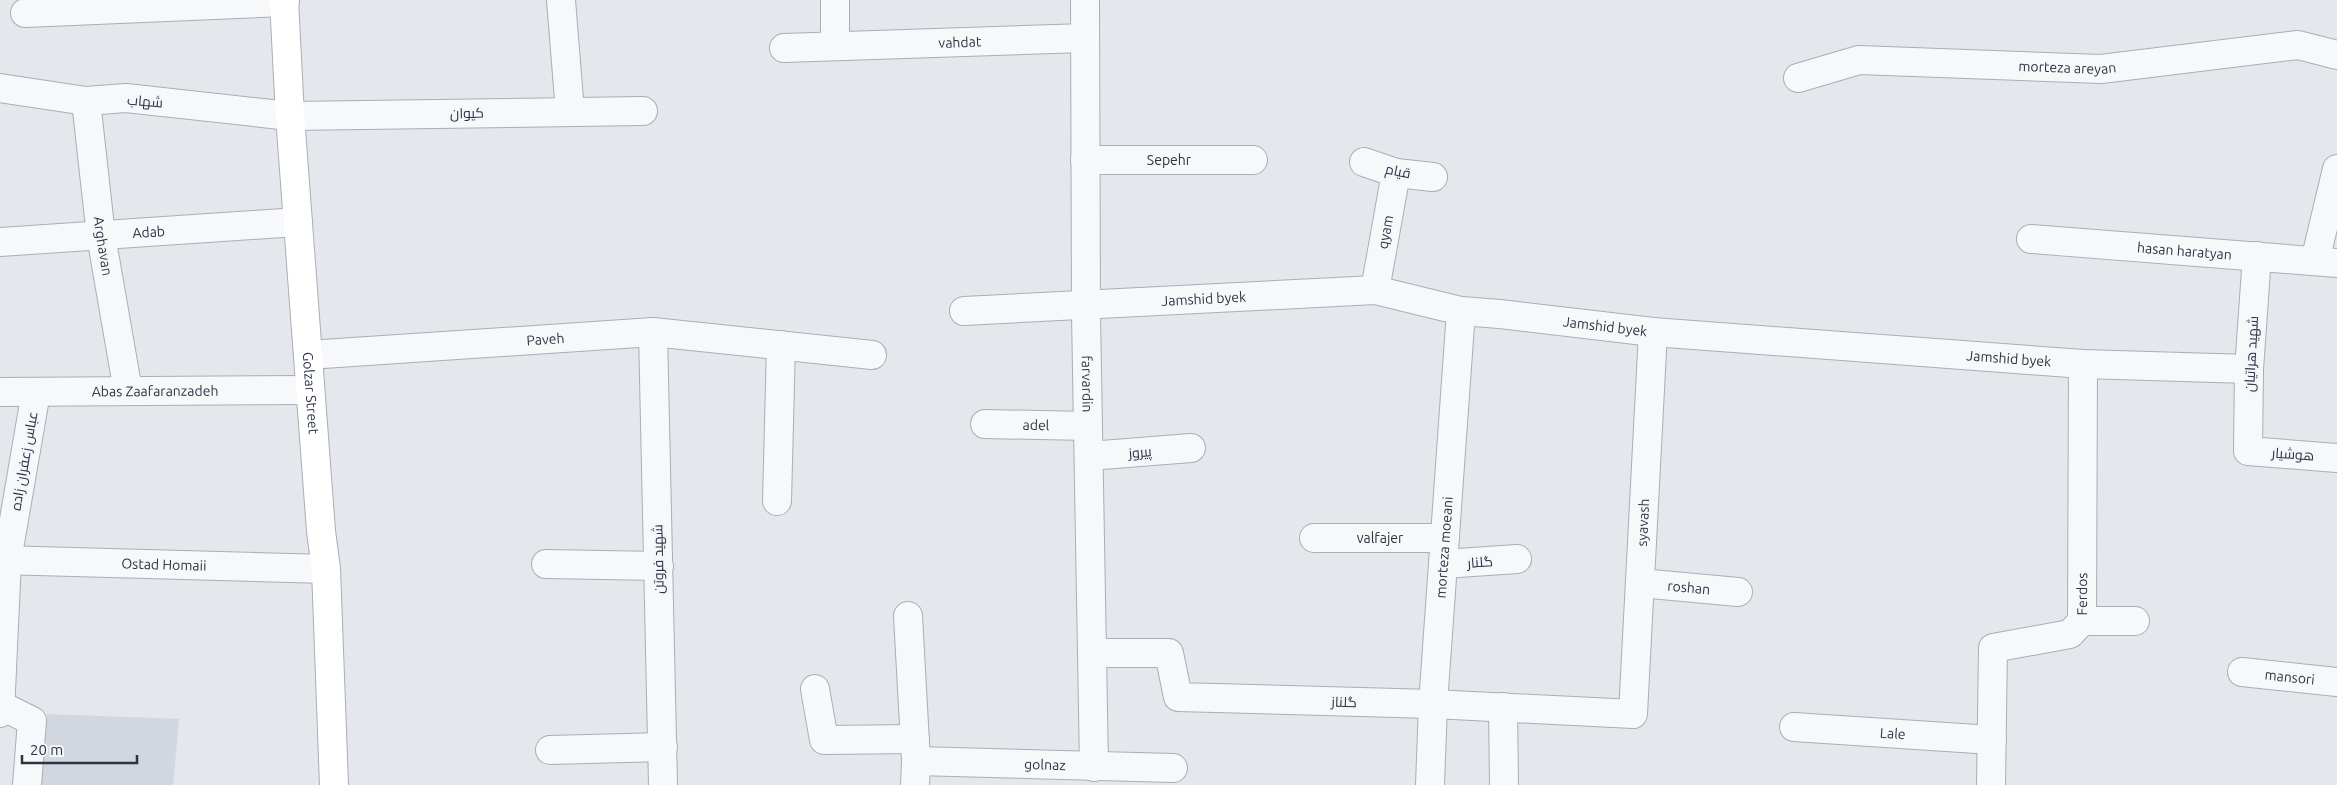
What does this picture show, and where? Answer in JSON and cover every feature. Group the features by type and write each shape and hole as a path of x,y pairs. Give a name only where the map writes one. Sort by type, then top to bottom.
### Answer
{"main road":[{"name":"Golzar Street","path":"284,1 290,116 310,390 321,531 326,569 334,785"}],"street":[{"path":"561,0 570,112"},
{"path":"835,0 835,46"},
{"name":"farvardin","path":"1085,0 1086,306 1094,767"},
{"path":"25,13 284,1"},
{"name":"vahdat","path":"784,48 1085,38"},
{"name":"morteza areyan","path":"1798,78 1859,60 2101,69 2298,44 2337,55"},
{"name":"شهاب","path":"0,88 86,100 126,98 290,116"},
{"name":"Arghavan","path":"86,100 101,236 128,391"},
{"name":"کیوان","path":"290,116 643,111"},
{"name":"Sepehr","path":"1085,160 1253,160"},
{"name":"قیام","path":"1364,162 1396,173 1434,177"},
{"path":"2326,262 2337,169"},
{"name":"qyam","path":"1375,290 1396,173"},
{"name":"Adab","path":"0,242 298,222"},
{"name":"hasan haratyan","path":"2031,239 2326,262"},
{"name":"شهید هراتیان","path":"2248,451 2249,369 2257,256"},
{"name":"Jamshid byek","path":"964,311 1375,290 1461,311 1653,332 2083,364 2249,369"},
{"name":"morteza moeani","path":"1430,785 1433,704 1461,311"},
{"name":"Paveh","path":"308,355 653,332 872,355"},
{"name":"شهید فروتن","path":"653,332 663,785"},
{"name":"syavash","path":"1633,714 1653,332"},
{"path":"777,501 781,346"},
{"name":"Ferdos","path":"1991,785 1993,648 2070,634 2082,621 2083,364"},
{"name":"Abas Zaafaranzadeh","path":"0,392 310,390"},
{"name":"عباس زعفران زاده","path":"0,712 4,560 36,392"},
{"name":"adel","path":"985,424 1088,426"},
{"name":"پیروز","path":"1088,456 1191,448"},
{"name":"هوشیار","path":"2248,451 2337,458"},
{"name":"valfajer","path":"1314,538 1444,551"},
{"name":"گلنار","path":"1444,551 1517,559"},
{"name":"Ostad Homaii","path":"4,560 326,569"},
{"path":"546,564 658,566"},
{"name":"roshan","path":"1640,583 1738,592"},
{"path":"908,616 915,762"},
{"name":"Ferdos","path":"2082,621 2135,621"},
{"name":"گلناز","path":"1092,653 1169,653 1178,697 1433,704 1633,714"},
{"name":"mansori","path":"2242,672 2337,682"},
{"name":"golnaz","path":"815,689 824,740 915,762 1173,768"},
{"path":"0,706 32,721 27,785"},
{"path":"1503,707 1504,785"},
{"name":"Lale","path":"1794,727 1992,740"},
{"path":"550,750 663,748"}],"shaded area":[{"path":"47,714 179,719 173,785 40,785"}]}
